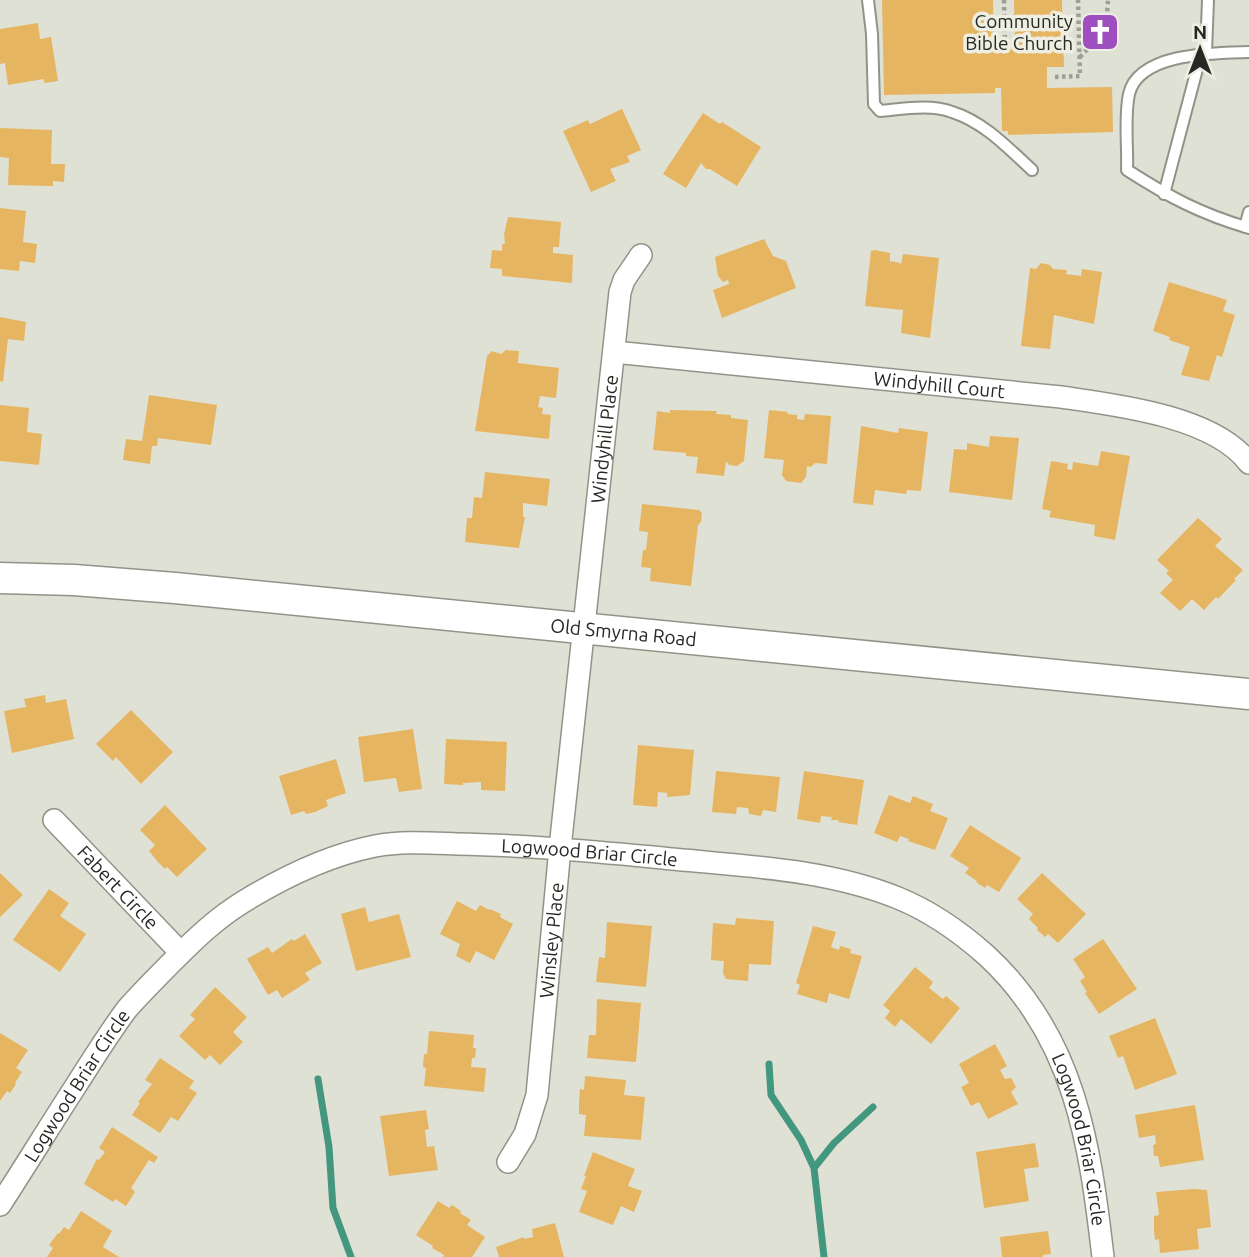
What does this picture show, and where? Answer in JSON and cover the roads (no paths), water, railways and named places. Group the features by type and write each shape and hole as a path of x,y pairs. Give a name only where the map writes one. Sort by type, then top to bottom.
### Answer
{"street":[{"name":"Windyhill Place","path":"582,629 620,292 624,279 641,255"},
{"name":"Windyhill Court","path":"614,352 1061,397 1131,408 1170,418 1224,440 1249,463"},
{"name":"Old Smyrna Road","path":"0,578 62,579 150,586 1249,694"},
{"name":"Winsley Place","path":"508,1161 530,1121 537,1095 582,629"},
{"name":"Fabert Circle","path":"54,820 181,953"},
{"name":"Logwood Briar Circle","path":"0,1205 114,1027 131,1005 212,923 247,900 308,869 358,850 421,843 560,848 830,878 896,897 936,918 960,935 986,956 1028,1003 1056,1049 1074,1096 1088,1145 1103,1257"}],"lane":[{"path":"868,0 874,104 880,111 918,108 950,111 976,122 1032,170"},
{"path":"1164,194 1203,54 1208,0"},
{"path":"1249,52 1203,54 1173,60 1150,69 1137,78 1129,94 1127,170 1164,194 1212,217 1247,228 1249,212"}],"waterway":[{"path":"769,1064 771,1095 801,1140 814,1168 824,1257"},
{"path":"318,1079 329,1147 333,1208 351,1257"},
{"path":"814,1168 834,1143 873,1107"}],"place":[{"name":"Community Bible Church","path":"1100,32"}]}
